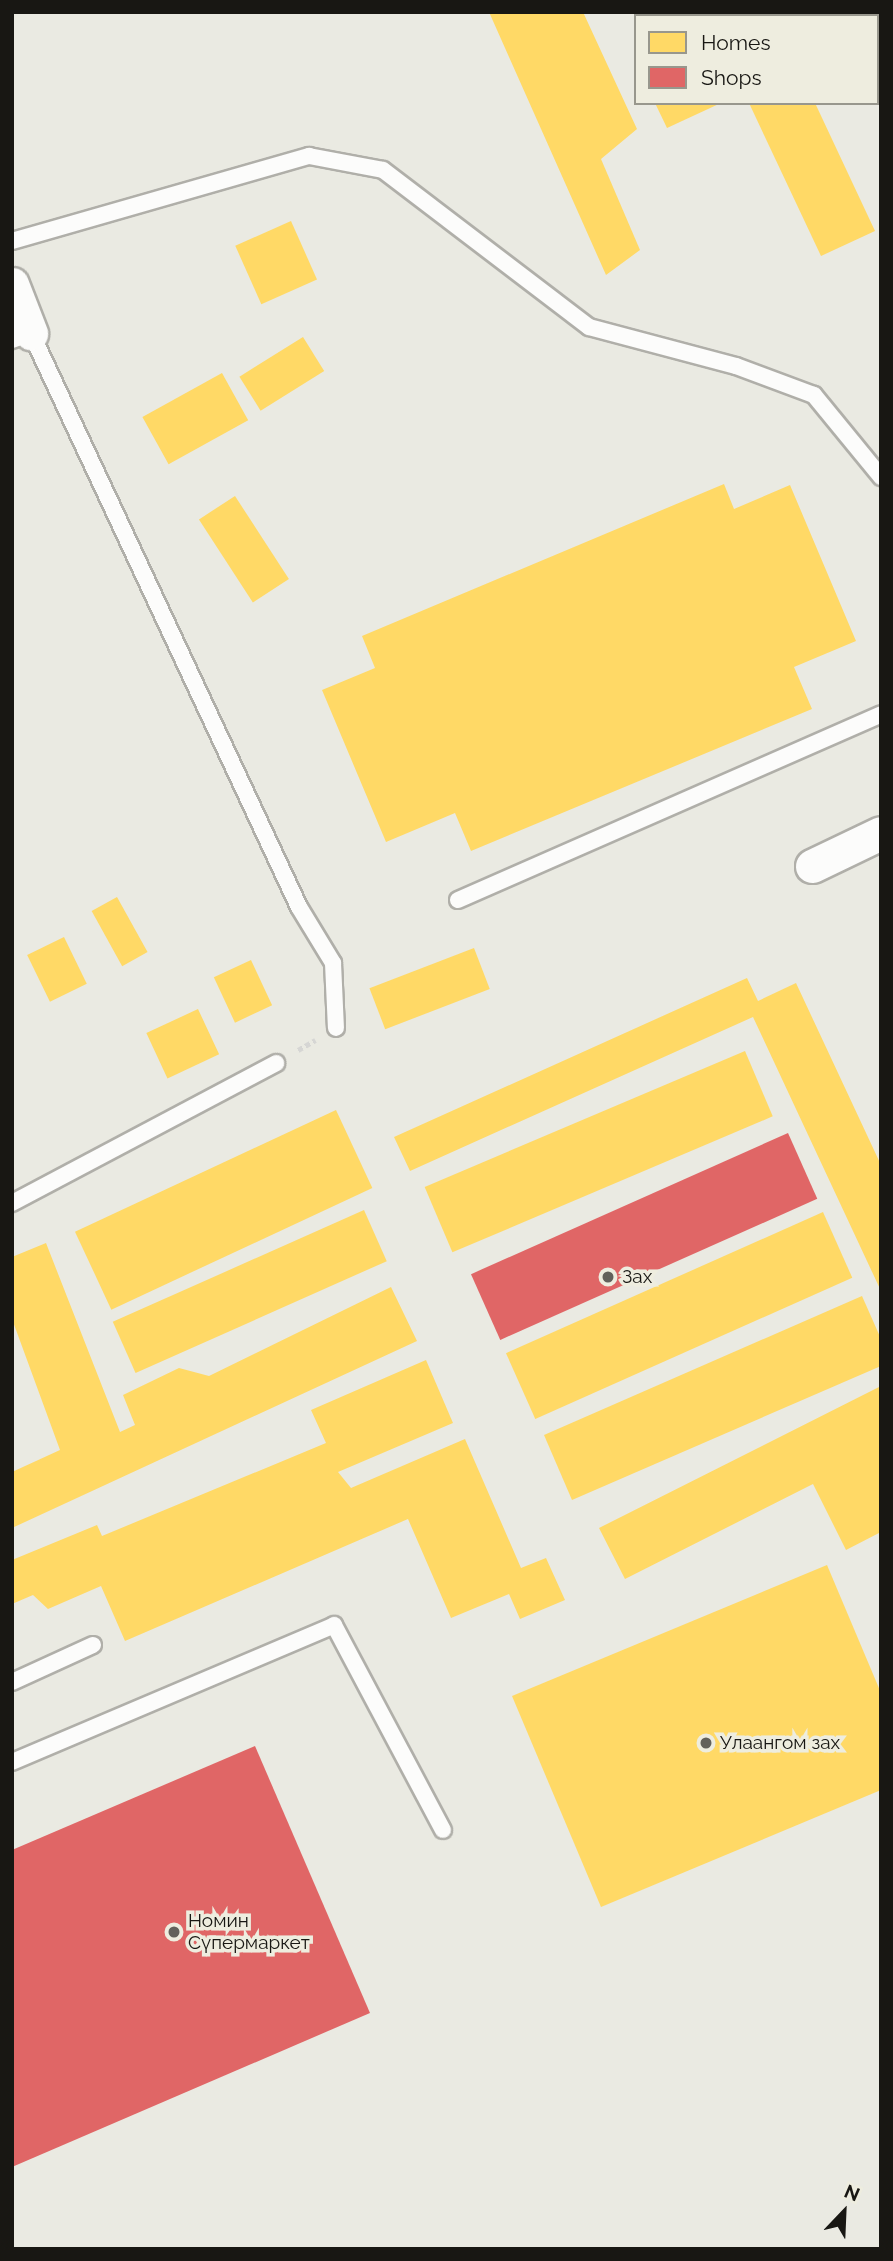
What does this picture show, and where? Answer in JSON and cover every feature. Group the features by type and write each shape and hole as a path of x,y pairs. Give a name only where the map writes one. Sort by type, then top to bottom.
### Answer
{"street":[{"path":"12,284 22,337"},
{"path":"812,866 881,833"}],"lane":[{"path":"12,241 309,156 383,170 589,327 736,366 814,395 881,477"},
{"path":"22,337 299,907 333,963 336,1028"},
{"path":"458,900 881,714"},
{"path":"12,1203 276,1063"},
{"path":"12,1762 334,1625 443,1830"},
{"path":"12,1682 93,1645"}],"path":[{"path":"276,1063 336,1028"}],"building: Homes":[{"path":"489,12 583,12 637,129 601,159 640,250 606,275"},
{"path":"656,105 717,105 667,128"},
{"path":"750,105 816,105 875,231 821,256"},
{"path":"291,221 317,279 261,304 235,246"},
{"path":"303,337 324,371 261,411 239,377"},
{"path":"222,373 248,420 169,464 142,417"},
{"path":"724,484 734,509 790,485 856,641 794,667 812,709 471,851 455,813 386,842 322,690 375,668 362,636"},
{"path":"235,496 289,579 253,602 199,519"},
{"path":"117,897 148,952 122,966 92,911"},
{"path":"64,937 87,984 50,1002 27,955"},
{"path":"474,948 490,989 385,1029 369,988"},
{"path":"251,960 272,1005 235,1023 214,977"},
{"path":"747,978 758,1001 796,983 881,1165 881,1291 753,1017 410,1171 394,1137"},
{"path":"198,1009 219,1054 167,1078 146,1033"},
{"path":"745,1051 773,1116 452,1252 425,1187"},
{"path":"336,1110 372,1188 111,1310 75,1232"},
{"path":"364,1210 387,1261 136,1373 113,1322"},
{"path":"823,1212 852,1278 535,1419 506,1353"},
{"path":"46,1243 120,1432 135,1425 123,1395 179,1368 209,1376 391,1287 417,1341 12,1528 12,1472 60,1450 12,1319 12,1257"},
{"path":"862,1296 881,1339 881,1366 572,1500 544,1435"},
{"path":"426,1360 453,1423 338,1472 351,1488 465,1439 521,1568 546,1558 565,1600 520,1619 509,1594 451,1618 408,1519 125,1641 101,1586 48,1609 33,1595 12,1604 12,1560 97,1525 102,1536 326,1443 311,1410"},
{"path":"881,1386 881,1532 846,1550 813,1484 625,1579 599,1528"},
{"name":"Улаангом зах","path":"827,1565 881,1693 881,1790 601,1907 512,1696"}],"building: Shops":[{"path":"788,1133 817,1199 500,1340 471,1274"},
{"name":"Номин Сүпермаркет","path":"255,1746 370,2013 12,2167 12,1850"}],"place":[{"name":"Зах","path":"608,1277"},
{"name":"Улаангом зах","path":"706,1743"},
{"name":"Номин Сүпермаркет","path":"174,1932"}]}
